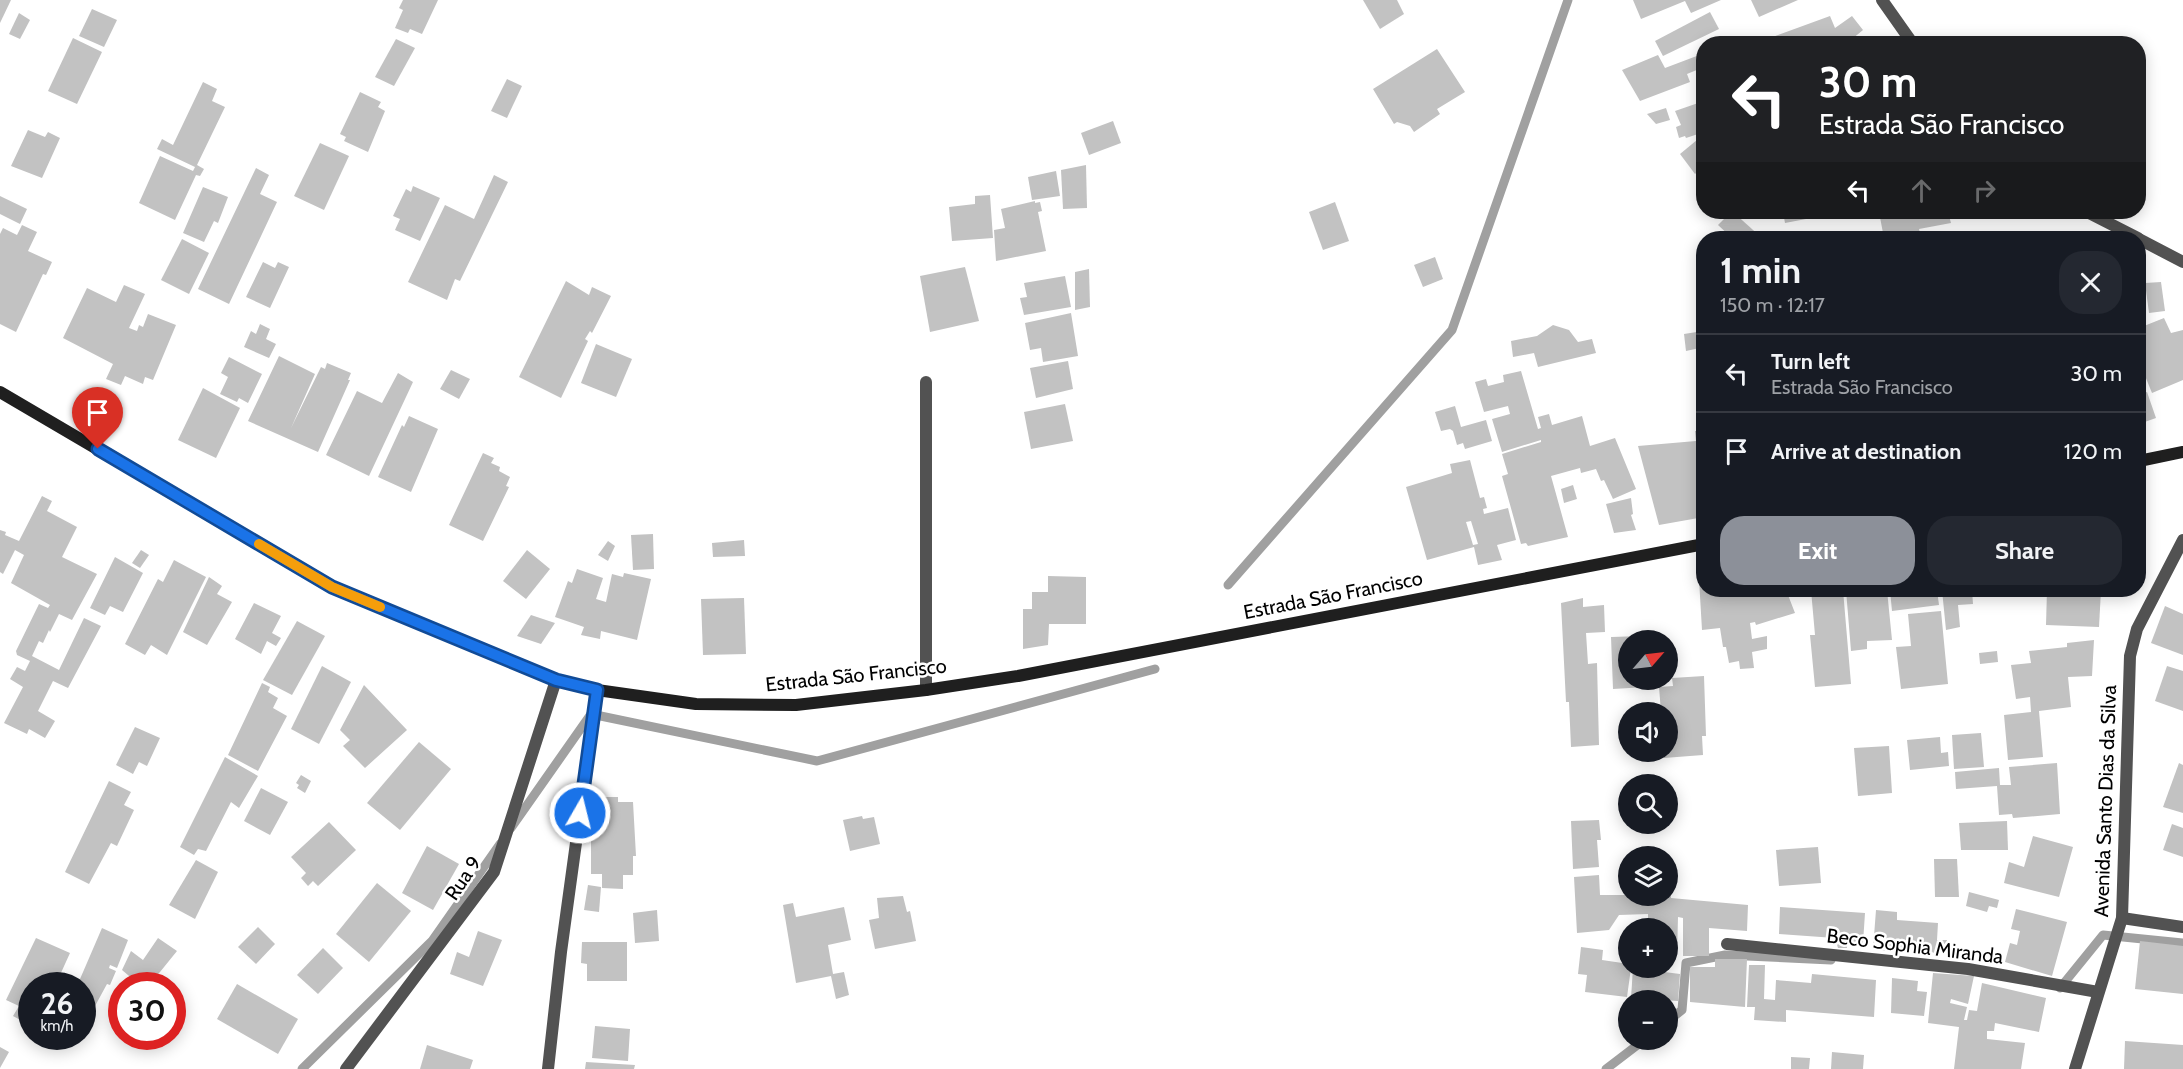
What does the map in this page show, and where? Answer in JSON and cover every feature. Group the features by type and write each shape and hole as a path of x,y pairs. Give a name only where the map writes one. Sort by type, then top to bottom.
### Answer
{"main road":[{"name":"Estrada São Francisco","path":"0,392 332,587 556,680 597,690 696,704 796,705 926,690 1018,676 1696,546"},
{"path":"2146,460 2183,452"}],"street":[{"path":"1882,0 1907,36"},
{"path":"2100,219 2123,231"},
{"path":"2146,243 2183,262"},
{"path":"926,382 926,690"},
{"name":"Avenida Santo Dias da Silva","path":"2075,1069 2122,918 2130,656 2137,629 2183,540"},
{"name":"Rua 9","path":"346,1069 494,872 556,680"},
{"path":"548,1069 597,690"},
{"path":"2122,918 2183,927"},
{"name":"Beco Sophia Miranda","path":"1727,944 1968,969 2098,992"}],"building":[{"path":"0,0 11,0 0,23"},
{"path":"403,0 438,0 422,34 410,29 408,33 395,28 403,10 399,8"},
{"path":"1363,0 1397,0 1404,14 1380,29"},
{"path":"1633,0 1721,0 1691,13 1685,1 1641,19"},
{"path":"1751,0 1798,0 1759,17"},
{"path":"92,9 117,20 104,47 79,36"},
{"path":"1710,12 1719,29 1704,36 1696,36 1696,40 1663,56 1655,41"},
{"path":"19,13 30,20 20,39 9,34"},
{"path":"1830,16 1835,28 1852,16 1863,30 1856,36 1775,36"},
{"path":"73,38 102,52 77,104 48,91"},
{"path":"396,39 415,48 394,86 375,77"},
{"path":"1437,49 1465,92 1437,109 1440,114 1414,132 1410,126 1397,122 1394,124 1373,89"},
{"path":"1658,55 1665,68 1696,56 1696,70 1687,74 1690,82 1640,101 1622,70"},
{"path":"507,79 522,86 507,118 491,111"},
{"path":"203,82 217,89 212,101 225,107 197,165 204,169 200,176 196,175 175,220 139,203 160,156 193,171 195,167 157,149 162,139 173,145"},
{"path":"360,92 381,102 378,107 385,111 368,152 344,141 346,137 340,134"},
{"path":"1696,104 1696,135 1679,138 1676,127 1681,125 1675,111"},
{"path":"1666,108 1670,120 1656,124 1647,114"},
{"path":"1113,121 1121,143 1089,155 1081,133"},
{"path":"28,130 45,137 48,132 60,138 42,178 11,166"},
{"path":"1696,141 1695,174 1680,154"},
{"path":"320,143 349,156 324,210 294,196"},
{"path":"1086,165 1087,208 1063,209 1061,170"},
{"path":"256,168 269,175 260,194 277,202 229,304 198,289"},
{"path":"1056,171 1060,196 1032,200 1028,177"},
{"path":"494,175 508,182 460,281 455,279 447,300 408,282 445,205 474,219"},
{"path":"413,186 440,198 420,241 395,230 400,219 393,216 406,189 411,192"},
{"path":"203,187 228,197 218,223 214,221 204,242 183,233"},
{"path":"990,195 993,238 952,241 949,207 975,204 975,196"},
{"path":"0,196 27,209 20,224 0,214"},
{"path":"1035,201 1035,203 1040,202 1042,211 1038,212 1046,251 996,261 994,230 1005,228 1001,209"},
{"path":"1335,202 1349,241 1323,250 1309,212"},
{"path":"1724,219 1741,219 1754,231 1724,231 1718,225"},
{"path":"1784,219 1806,219 1785,223"},
{"path":"1880,219 1950,219 1951,223 1919,229 1920,231 1883,231"},
{"path":"22,225 37,232 28,251 52,262 46,275 43,274 16,332 0,324 0,234 3,228 17,235"},
{"path":"182,239 209,253 189,294 161,280"},
{"path":"1435,257 1443,279 1423,287 1414,265"},
{"path":"263,262 275,268 278,262 289,267 270,308 246,297"},
{"path":"965,267 979,321 930,332 920,276"},
{"path":"1089,269 1090,307 1075,310 1075,272"},
{"path":"1065,276 1071,307 1024,315 1020,298 1027,297 1024,283"},
{"path":"566,281 589,295 592,287 611,296 592,333 590,331 585,339 588,341 561,398 519,377"},
{"path":"2161,282 2165,311 2149,313 2146,283"},
{"path":"124,285 145,294 129,328 137,331 139,325 143,327 148,314 176,325 153,380 145,377 143,384 125,376 121,385 106,379 113,364 63,338 87,288 116,302"},
{"path":"1071,313 1078,356 1043,362 1041,348 1030,350 1025,323"},
{"path":"2164,318 2171,333 2183,330 2183,380 2152,393 2146,378 2146,325"},
{"path":"260,324 270,329 266,339 276,344 269,358 244,347 251,331 256,334"},
{"path":"1553,325 1569,330 1578,342 1592,339 1596,353 1538,367 1534,353 1513,357 1511,341 1537,336"},
{"path":"1696,332 1696,349 1686,351 1684,334"},
{"path":"596,344 632,359 616,397 581,383"},
{"path":"279,356 315,374 291,428 321,367 325,369 327,363 351,373 318,452 248,421"},
{"path":"229,357 262,374 248,403 239,398 237,402 220,394 228,377 221,373"},
{"path":"1068,361 1073,389 1036,398 1030,368"},
{"path":"451,370 470,379 459,399 440,389"},
{"path":"1521,371 1538,429 1541,428 1538,417 1549,414 1552,425 1582,416 1590,446 1615,438 1636,489 1613,499 1596,469 1581,473 1580,468 1551,476 1568,537 1528,546 1526,543 1521,544 1502,476 1508,474 1502,454 1541,442 1541,440 1502,452 1492,419 1510,414 1508,406 1484,412 1475,382 1486,379 1488,386 1504,382 1503,375"},
{"path":"398,373 413,382 369,476 326,455 357,391 382,403"},
{"path":"203,388 240,408 216,458 178,440"},
{"path":"2146,392 2156,418 2146,422"},
{"path":"1065,404 1073,441 1031,449 1024,412"},
{"path":"1455,406 1461,427 1486,420 1492,441 1465,449 1463,443 1457,445 1453,431 1450,429 1441,431 1435,412"},
{"path":"409,416 438,429 411,492 378,477 402,425 404,427"},
{"path":"1696,441 1696,518 1659,525 1638,446"},
{"path":"483,453 494,458 491,463 500,467 499,471 510,477 506,486 509,487 483,541 449,525"},
{"path":"1470,460 1480,498 1484,497 1487,508 1483,509 1484,514 1508,508 1516,540 1497,545 1502,560 1478,565 1474,547 1427,560 1406,487 1452,473 1450,464","holes":["1471,521 1478,544 1473,545 1466,522"]},
{"path":"1573,485 1577,499 1564,503 1561,489"},
{"path":"42,496 52,501 47,511 77,527 62,557 97,574 72,620 59,614 43,643 39,641 32,656 59,670 84,618 101,626 68,688 53,681 38,711 55,721 45,738 29,729 27,734 4,723 23,687 10,679 17,667 25,671 30,661 17,655 16,651 39,604 48,608 50,605 11,583 24,555 15,550 3,574 0,572 0,530 6,532 5,535 19,541"},
{"path":"1631,498 1633,514 1631,515 1636,530 1614,533 1606,504"},
{"path":"653,534 654,569 633,570 631,535"},
{"path":"744,540 745,556 713,557 712,543"},
{"path":"608,541 615,546 608,561 598,555"},
{"path":"141,550 149,555 140,568 132,563"},
{"path":"527,550 550,569 526,599 503,581"},
{"path":"115,557 143,573 123,612 110,606 105,615 90,608"},
{"path":"174,560 206,577 167,655 151,645 145,655 125,644 158,579 163,582"},
{"path":"577,569 603,578 596,599 606,602 612,574 623,577 624,573 651,579 637,640 601,631 600,639 581,635 584,627 555,617 568,581 572,583"},
{"path":"1048,576 1086,577 1086,624 1049,624 1048,645 1023,649 1023,609 1032,609 1032,592 1048,592"},
{"path":"209,577 222,586 217,594 232,602 207,645 183,632"},
{"path":"1700,597 1789,597 1795,613 1756,625 1755,622 1750,623 1752,639 1767,636 1767,649 1752,652 1754,668 1740,669 1739,661 1729,663 1726,647 1723,647 1720,628 1702,630"},
{"path":"1812,597 1844,597 1851,684 1815,687 1810,635 1815,635"},
{"path":"1847,597 1888,597 1892,640 1867,641 1867,649 1851,651"},
{"path":"1891,597 1938,597 1939,605 1892,611"},
{"path":"1943,597 1972,597 1973,604 1958,605 1960,627 1946,630"},
{"path":"2047,597 2101,597 2099,627 2046,625"},
{"path":"744,598 746,654 703,655 701,599"},
{"path":"1583,598 1583,607 1604,605 1605,632 1586,633 1588,664 1597,663 1599,745 1571,747 1569,702 1566,702 1561,603"},
{"path":"254,603 281,616 272,633 281,638 276,646 267,641 261,654 235,639"},
{"path":"2165,606 2183,614 2183,655 2151,643"},
{"path":"1941,611 1948,684 1901,689 1896,647 1911,646 1908,614"},
{"path":"531,615 555,623 541,644 517,636"},
{"path":"297,621 325,636 292,695 263,680"},
{"path":"1611,637 1618,637 1618,689 1613,689"},
{"path":"2094,640 2092,676 2068,677 2071,707 2039,711 2043,757 2008,760 2004,715 2031,712 2030,697 2016,699 2011,665 2031,663 2029,651 2067,647 2067,643"},
{"path":"1997,651 1998,662 1980,664 1979,653"},
{"path":"322,666 351,682 319,744 291,729"},
{"path":"2167,666 2183,671 2183,711 2155,701"},
{"path":"1704,676 1706,736 1702,736 1703,755 1678,757 1678,702 1660,702 1659,690 1678,690 1678,678"},
{"path":"262,683 270,687 268,692 278,698 273,708 287,716 258,771 228,755"},
{"path":"364,685 407,730 365,768 343,746 350,740 340,730"},
{"path":"135,727 160,738 147,766 139,762 133,774 116,765"},
{"path":"1981,733 1984,767 1954,769 1952,735"},
{"path":"1940,737 1941,753 1948,752 1949,766 1910,770 1907,740"},
{"path":"419,742 451,769 400,830 367,803"},
{"path":"1889,746 1892,793 1858,796 1854,748"},
{"path":"225,757 258,776 239,808 231,802 206,851 198,849 194,855 180,847"},
{"path":"2057,763 2060,814 2013,818 2012,814 1999,815 1997,786 1956,789 1955,772 1999,768 2000,785 2011,785 2009,767"},
{"path":"2179,763 2183,765 2183,813 2163,807"},
{"path":"301,775 311,781 305,793 297,788 299,785 296,783"},
{"path":"109,781 131,792 124,805 134,810 117,846 111,843 89,884 65,872"},
{"path":"261,788 288,802 270,835 244,821"},
{"path":"603,797 618,797 618,802 633,802 636,856 633,856 633,875 623,875 623,889 602,888 602,874 591,874 591,828 604,830"},
{"path":"862,816 863,819 874,817 880,844 850,851 843,820"},
{"path":"1599,820 1601,840 1597,840 1599,867 1573,869 1571,821"},
{"path":"2007,821 2008,850 1961,850 1959,823"},
{"path":"329,822 356,850 318,886 313,881 308,886 301,878 306,873 291,857"},
{"path":"2172,824 2183,828 2183,857 2163,850"},
{"path":"2033,836 2073,847 2059,897 2004,883 2009,862 2024,867"},
{"path":"427,846 459,864 433,910 402,893"},
{"path":"1818,847 1821,883 1779,886 1776,850"},
{"path":"1934,859 1957,859 1959,897 1935,897"},
{"path":"196,860 218,872 195,919 169,905"},
{"path":"1599,875 1600,895 1618,895 1618,906 1678,906 1678,899 1748,905 1747,931 1709,928 1709,956 1683,956 1683,918 1678,917 1648,918 1648,914 1619,915 1609,930 1577,933 1574,877"},
{"path":"377,883 411,911 369,962 336,934"},
{"path":"588,885 601,887 599,912 584,910"},
{"path":"1969,892 1999,900 1997,908 1989,906 1987,912 1966,906"},
{"path":"903,896 907,912 910,911 916,941 875,949 869,920 879,918 877,898"},
{"path":"793,903 796,917 844,907 851,940 828,945 833,974 844,972 849,995 836,999 831,976 796,983 783,905"},
{"path":"1780,907 1865,913 1863,943 1847,942 1847,948 1838,948 1835,938 1779,934"},
{"path":"2016,909 2067,922 2052,976 2005,962 2010,943 2017,945 2020,931 2011,929"},
{"path":"657,910 659,941 635,943 633,913"},
{"path":"1876,910 1897,912 1897,920 1938,923 1937,940 1947,940 1946,950 1937,949 1936,953 1890,948 1889,951 1873,949"},
{"path":"258,927 275,944 256,964 238,947"},
{"path":"102,928 128,940 117,968 110,965 109,968 116,971 108,972 108,984 96,1004 96,972 83,972"},
{"path":"478,931 502,940 483,986 450,974 457,952 469,957"},
{"path":"36,938 70,953 61,972 20,972"},
{"path":"158,938 177,951 160,972 124,972 122,970 131,951 143,960"},
{"path":"2140,941 2183,946 2183,994 2135,989"},
{"path":"582,942 627,942 627,981 587,981 587,964 581,963"},
{"path":"1581,947 1603,950 1602,960 1618,962 1618,978 1630,978 1628,990 1618,990 1618,996 1585,992 1587,975 1578,974"},
{"path":"323,948 343,968 318,994 297,975"},
{"path":"1715,959 1747,959 1745,1007 1690,1002 1690,967 1715,967"},
{"path":"1749,965 1765,965 1764,999 1775,1000 1776,980 1811,983 1812,974 1876,980 1874,1017 1786,1010 1786,1022 1754,1020 1755,1007 1747,1007"},
{"path":"1933,973 1974,976 1968,1004 1951,999 1950,1003 1967,1007 1964,1020 1967,1020 1969,1010 1977,1011 1982,983 2046,998 2039,1032 1995,1023 1994,1031 1987,1031 1987,1039 2025,1043 2021,1069 1954,1069 1959,1027 1928,1023"},
{"path":"1678,974 1680,974 1678,1001 1678,990 1632,990 1632,978 1678,978"},
{"path":"18,975 18,1006 6,1000"},
{"path":"1892,978 1918,981 1917,991 1927,992 1924,1016 1891,1013"},
{"path":"237,984 298,1019 278,1054 217,1019"},
{"path":"18,1008 18,1019 13,1016"},
{"path":"595,1026 630,1029 628,1061 592,1058"},
{"path":"2125,1041 2183,1045 2183,1069 2124,1069"},
{"path":"427,1045 473,1060 470,1069 420,1069"},
{"path":"0,1047 9,1052 0,1068"},
{"path":"1832,1052 1864,1055 1863,1069 1831,1069"},
{"path":"1791,1057 1810,1058 1809,1069 1791,1069"},
{"path":"586,1062 635,1065 634,1069 585,1069"}],"waterway":[{"path":"1228,585 1452,330 1568,0"},
{"path":"511,828 591,714 817,761 1155,669"},
{"path":"302,1069 432,941 500,844"},
{"path":"2060,988 2103,935 2183,943"},
{"path":"1678,1013 1682,1010 1686,963 1725,955 1831,960"},
{"path":"1606,1069 1631,1050"}],"slow traffic":[{"path":"259,544 332,587 380,607"}],"route":[{"path":"98,449 332,587 556,680 597,690 580,813"}]}
